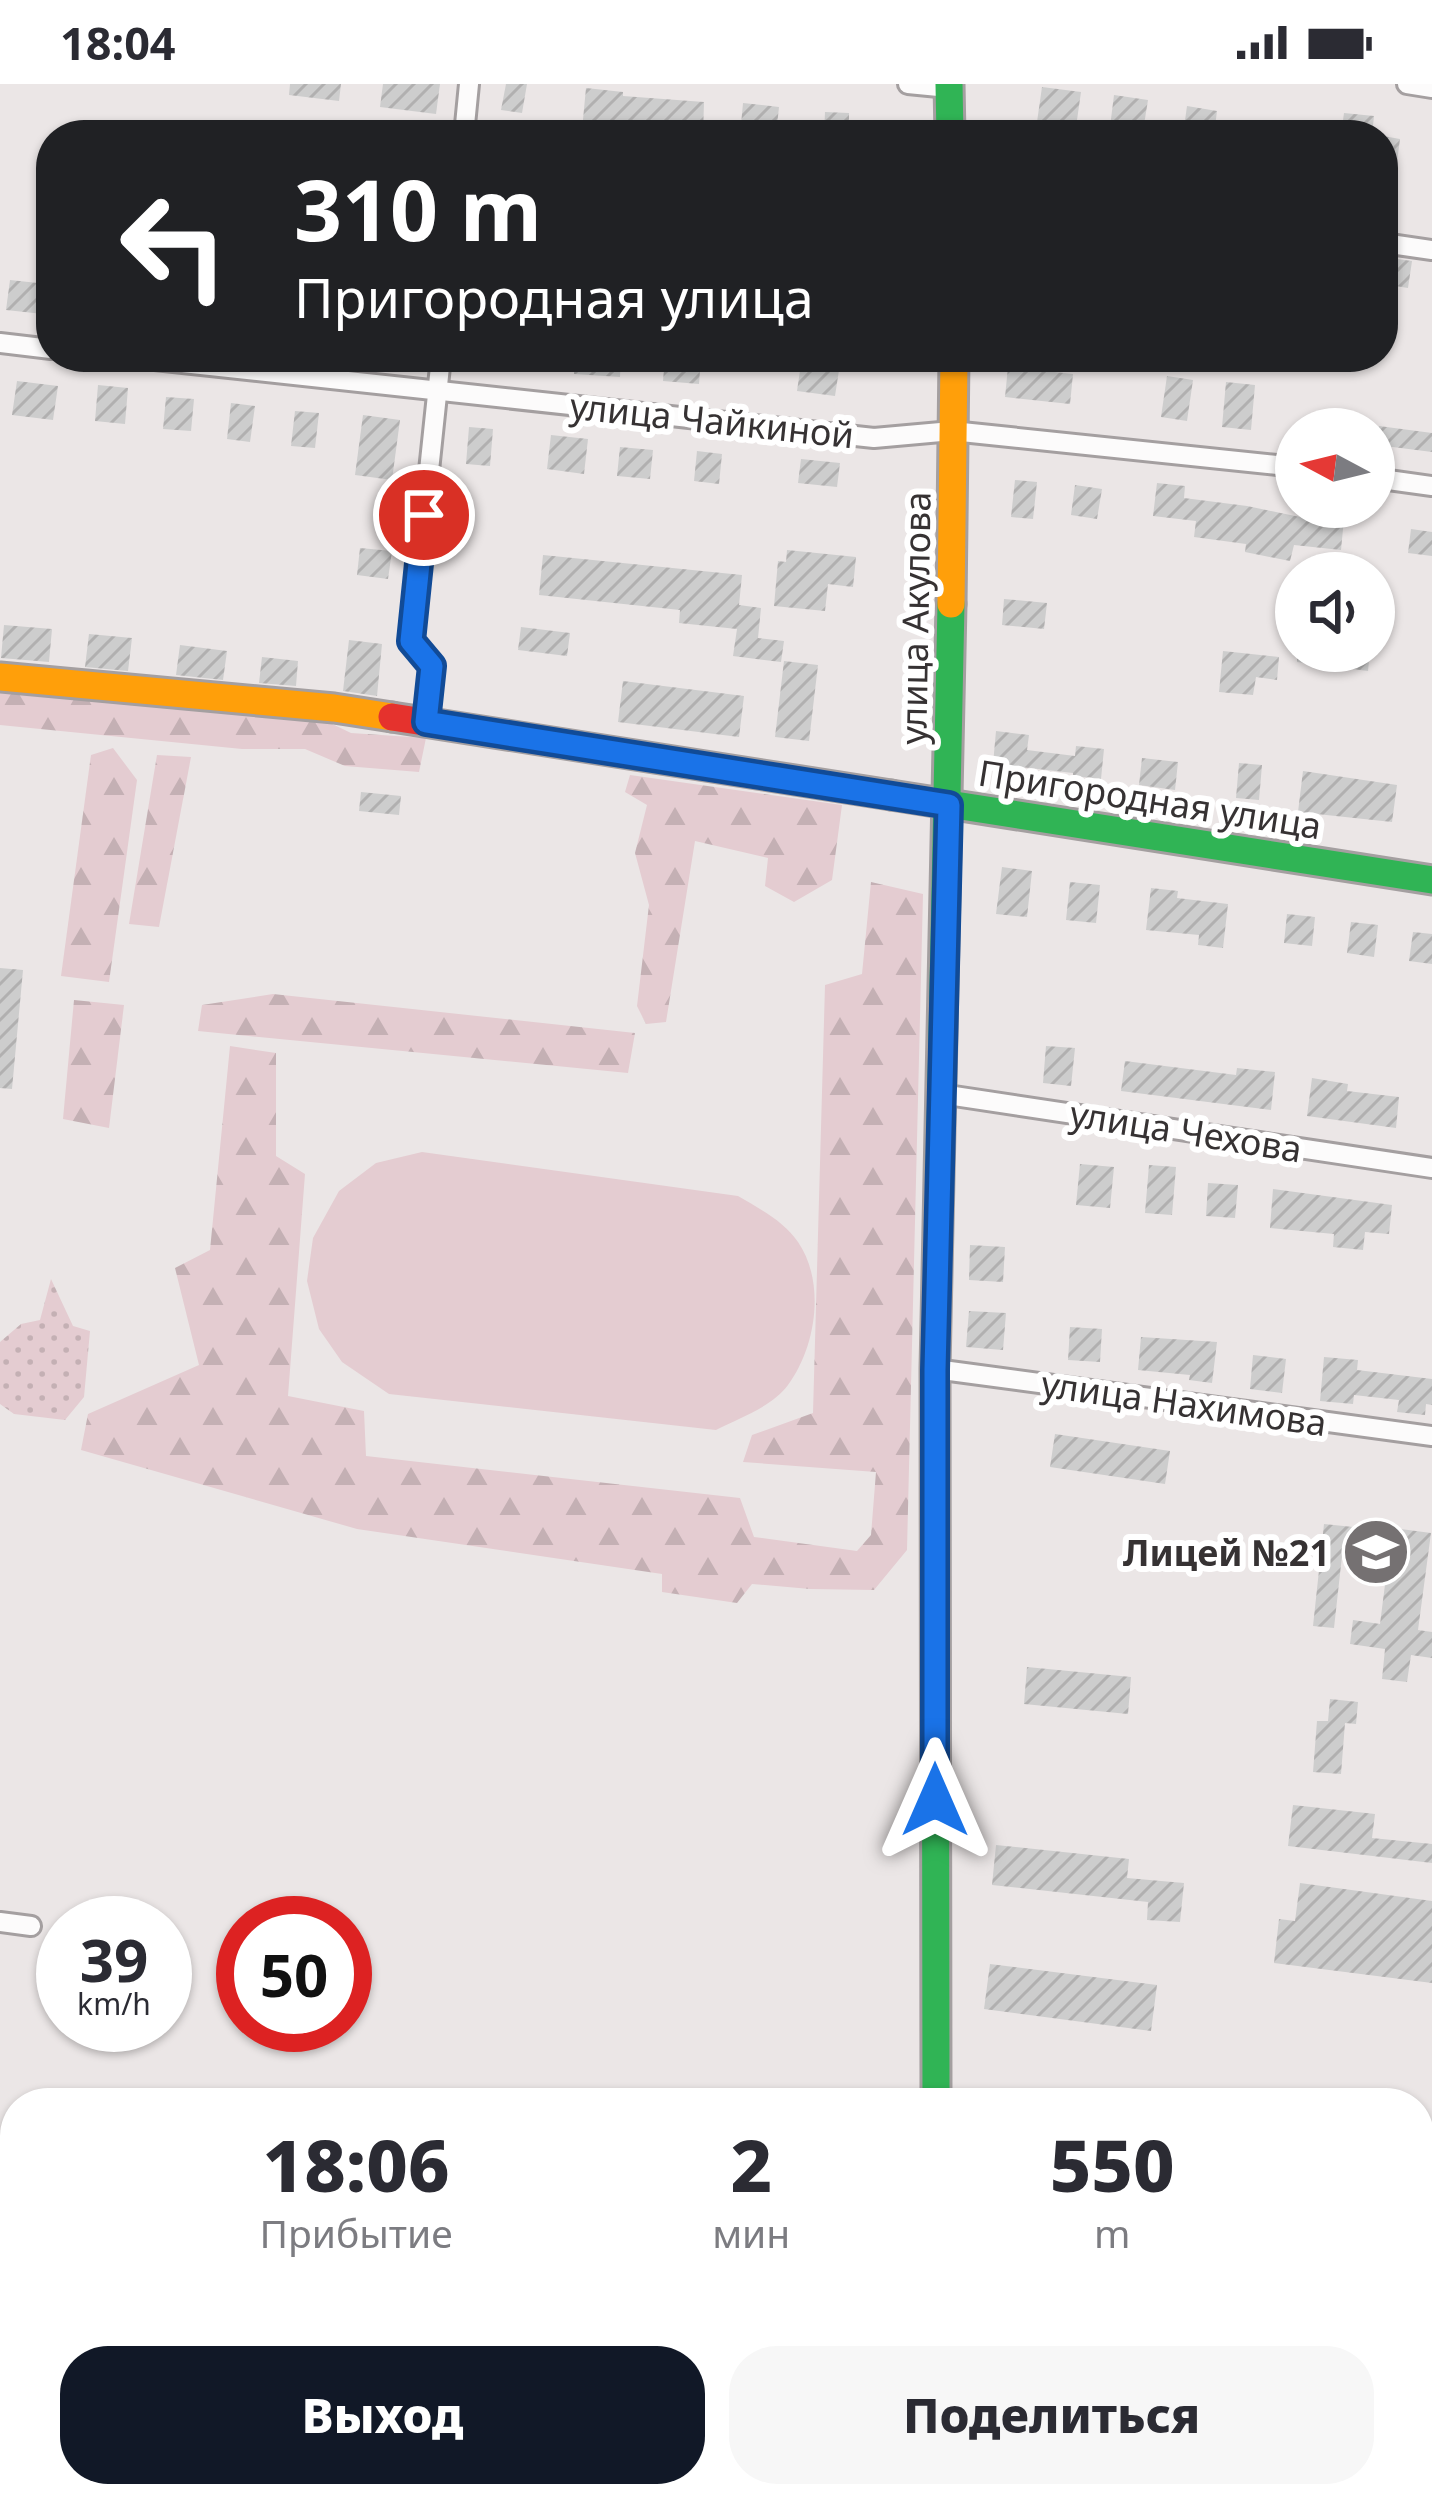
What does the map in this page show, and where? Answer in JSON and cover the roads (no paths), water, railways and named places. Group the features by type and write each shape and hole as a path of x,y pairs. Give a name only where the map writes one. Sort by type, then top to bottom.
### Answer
{"main road":[{"path":"949,86 950,120"},
{"name":"улица Акулова","path":"935,2088 935,1370 954,372"},
{"name":"Пригородная улица","path":"0,677 334,708 1432,880"}],"street":[{"path":"465,120 469,84"},
{"path":"908,84 949,86"},
{"path":"1407,84 1432,88"},
{"path":"1398,245 1432,250"},
{"path":"0,344 36,348"},
{"name":"улица Чайкиной","path":"268,372 874,438 952,430 1275,465"},
{"path":"426,722 432,666 411,641 439,372"},
{"path":"1395,481 1432,486"},
{"name":"улица Чехова","path":"941,1094 1432,1168"},
{"name":"улица Нахимова","path":"935,1370 1432,1436"},
{"path":"0,1922 31,1925"}],"place":[{"name":"Лицей №21","path":"1376,1552"}]}
